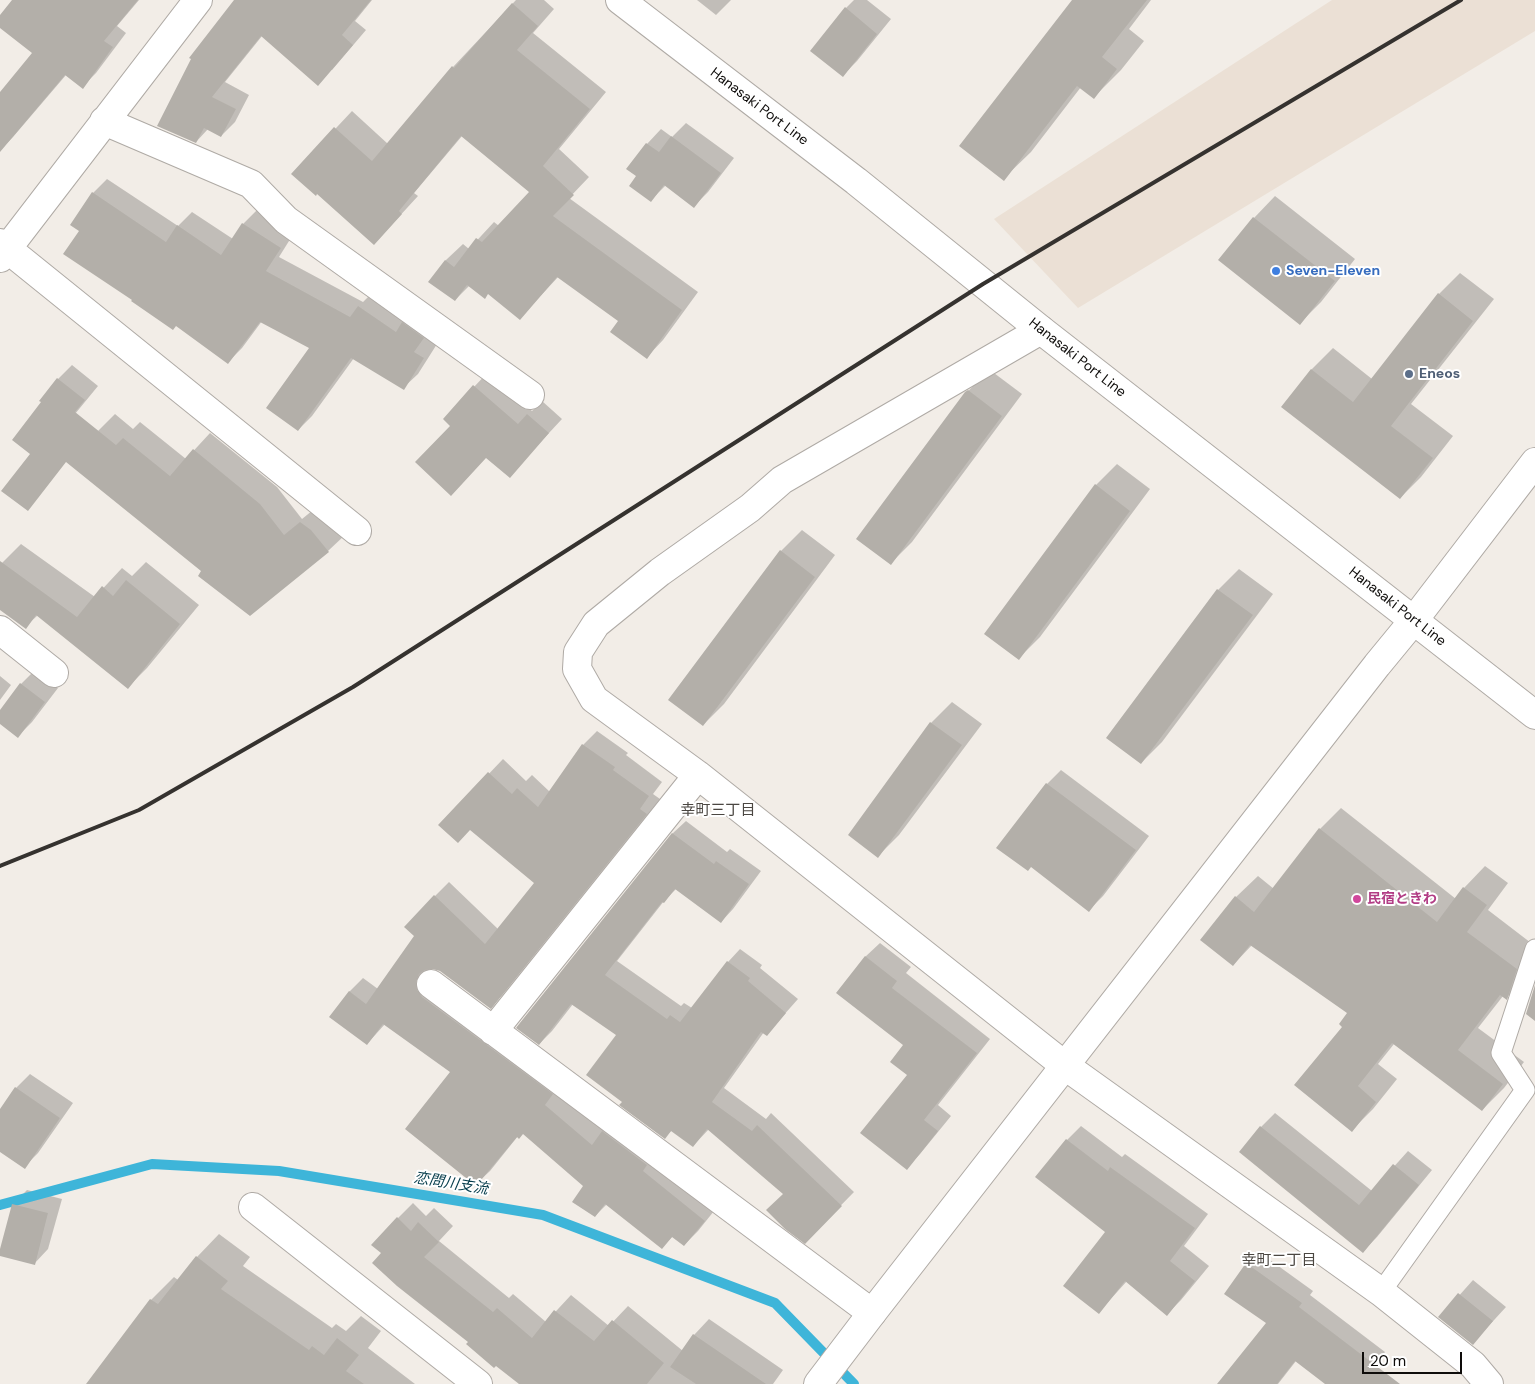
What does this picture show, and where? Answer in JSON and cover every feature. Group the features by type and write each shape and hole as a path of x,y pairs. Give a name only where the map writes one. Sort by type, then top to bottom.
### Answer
{"street":[{"path":"198,0 2,250 357,531"},
{"name":"Hanasaki Port Line","path":"620,0 856,181 1041,330 1535,714"},
{"path":"104,121 252,184 286,220 530,396"},
{"path":"1041,330 782,480 750,508 660,572 596,624 578,652 577,669 594,699 698,774 1064,1066 1381,1292 1473,1365 1489,1384"},
{"path":"818,1384 1535,462"},
{"path":"0,630 54,673"},
{"path":"493,1031 698,774"},
{"path":"431,984 872,1313"},
{"path":"253,1207 478,1384"}],"lane":[{"path":"1381,1292 1525,1090 1501,1053 1535,949"}],"shaded area":[{"path":"1332,0 1535,0 1535,31 1078,308 994,219"}],"building":[{"path":"12,0 138,0 104,41 113,47 83,89 65,75 0,152 0,92 32,53 0,28 0,15"},
{"path":"234,0 371,0 342,35 353,45 318,86 261,36 212,97 236,109 221,137 204,128 196,143 157,126 191,59 189,58"},
{"path":"1072,0 1147,0 1102,57 1117,69 1094,99 1077,86 1004,181 959,146"},
{"path":"512,3 538,26 517,50 590,109 543,166 574,195 553,216 682,310 647,359 610,332 618,321 557,277 520,320 488,294 485,299 467,285 455,301 428,282 445,260 454,267 476,238 482,242 529,192 461,136 399,211 402,214 374,245 317,194 316,196 291,174 334,127 372,161 452,66 454,68"},
{"path":"845,7 877,34 843,77 810,51"},
{"path":"671,136 721,173 694,208 664,185 651,202 629,186 636,176 626,169 646,143 659,152"},
{"path":"92,192 166,242 177,225 221,255 242,223 281,248 266,271 350,317 358,306 396,332 402,322 424,338 414,352 424,358 404,390 351,358 298,431 266,408 309,348 260,322 228,364 176,326 173,330 63,254 79,231 70,225"},
{"name":"Seven-Eleven","path":"1253,217 1335,281 1300,325 1218,260"},
{"path":"1438,293 1473,321 1391,426 1433,458 1400,499 1281,407 1311,369 1353,402"},
{"path":"57,378 85,400 75,412 116,445 123,438 170,476 193,449 260,504 284,535 300,522 311,530 329,552 250,616 198,576 201,571 66,462 28,511 1,491 30,454 12,440"},
{"path":"473,385 518,424 527,414 549,433 510,478 486,458 451,496 415,462 450,426 443,419"},
{"path":"968,390 1002,416 891,565 856,539"},
{"path":"1095,484 1130,511 1019,660 984,634"},
{"path":"780,550 815,577 703,726 668,700"},
{"path":"0,561 77,617 102,586 113,596 126,580 180,624 128,689 36,615 26,629 0,610"},
{"path":"1217,589 1253,615 1141,764 1106,738"},
{"path":"20,683 45,702 18,738 0,724 0,710"},
{"path":"930,722 962,745 878,858 848,835"},
{"path":"582,744 615,767 613,770 649,796 640,809 647,814 491,1009 440,971 433,969 425,970 419,974 416,982 417,990 422,997 553,1094 545,1105 592,1145 602,1131 647,1165 643,1171 705,1221 684,1246 672,1237 662,1249 605,1204 595,1217 572,1202 583,1186 523,1134 519,1139 517,1137 476,1186 405,1129 450,1072 383,1024 367,1045 329,1017 349,991 366,1004 414,936 404,927 434,895 485,944 534,883 470,830 458,843 438,825 488,772 512,794 517,788 538,807"},
{"path":"1046,783 1136,850 1089,912 1031,867 1028,871 996,848"},
{"path":"1319,828 1437,922 1463,887 1487,905 1467,932 1517,969 1507,1000 1500,995 1458,1050 1503,1084 1482,1111 1392,1043 1358,1086 1376,1102 1352,1132 1294,1085 1342,1027 1339,1024 1347,1013 1250,945 1233,966 1200,940 1235,896 1254,912"},
{"path":"672,833 714,864 716,861 749,884 721,923 675,889 664,903 662,902 605,975 667,1019 670,1015 680,1022 727,961 750,978 748,981 786,1013 767,1036 761,1032 712,1102 752,1131 757,1125 842,1206 805,1244 785,1229 766,1210 783,1194 707,1129 693,1147 671,1131 665,1139 619,1105 622,1102 586,1075 616,1035 571,1004 539,1045 516,1028"},
{"path":"865,956 897,981 892,988 977,1053 924,1120 938,1131 907,1170 860,1133 907,1075 890,1062 903,1045 836,993"},
{"path":"1535,985 1535,1021 1526,1014"},
{"path":"15,1087 60,1118 25,1169 0,1152 0,1109"},
{"path":"1260,1126 1359,1205 1393,1164 1419,1185 1363,1253 1239,1152"},
{"path":"1066,1139 1108,1171 1110,1167 1195,1228 1170,1261 1195,1281 1167,1316 1125,1281 1099,1314 1063,1286 1105,1232 1035,1177"},
{"path":"12,1204 48,1213 35,1265 0,1256 0,1249"},
{"path":"397,1217 411,1231 418,1222 439,1242 424,1257 493,1312 497,1308 532,1338 554,1310 594,1341 612,1320 664,1363 647,1384 519,1384 496,1366 494,1368 466,1344 468,1342 397,1286 372,1263 381,1253 371,1245"},
{"path":"196,1256 228,1281 221,1289 309,1350 312,1346 324,1355 337,1338 359,1355 346,1371 364,1384 86,1384 150,1299 158,1304"},
{"path":"1246,1263 1302,1303 1299,1307 1400,1384 1325,1384 1295,1361 1277,1384 1217,1384 1266,1323 1224,1294"},
{"path":"1458,1293 1493,1321 1473,1345 1438,1317"},
{"path":"693,1334 766,1384 696,1384 670,1367"}],"waterway":[{"name":"恋問川支流","path":"0,1205 152,1164 279,1171 543,1215 775,1303 854,1384"}],"railway":[{"path":"0,866 139,810 353,687 983,284 1461,0"}],"place":[{"name":"Seven-Eleven","path":"1276,271"},
{"name":"Eneos","path":"1409,374"},
{"name":"民宿ときわ","path":"1357,899"}],"district":[{"name":"幸町三丁目","path":"718,811"},
{"name":"幸町二丁目","path":"1279,1261"}]}
